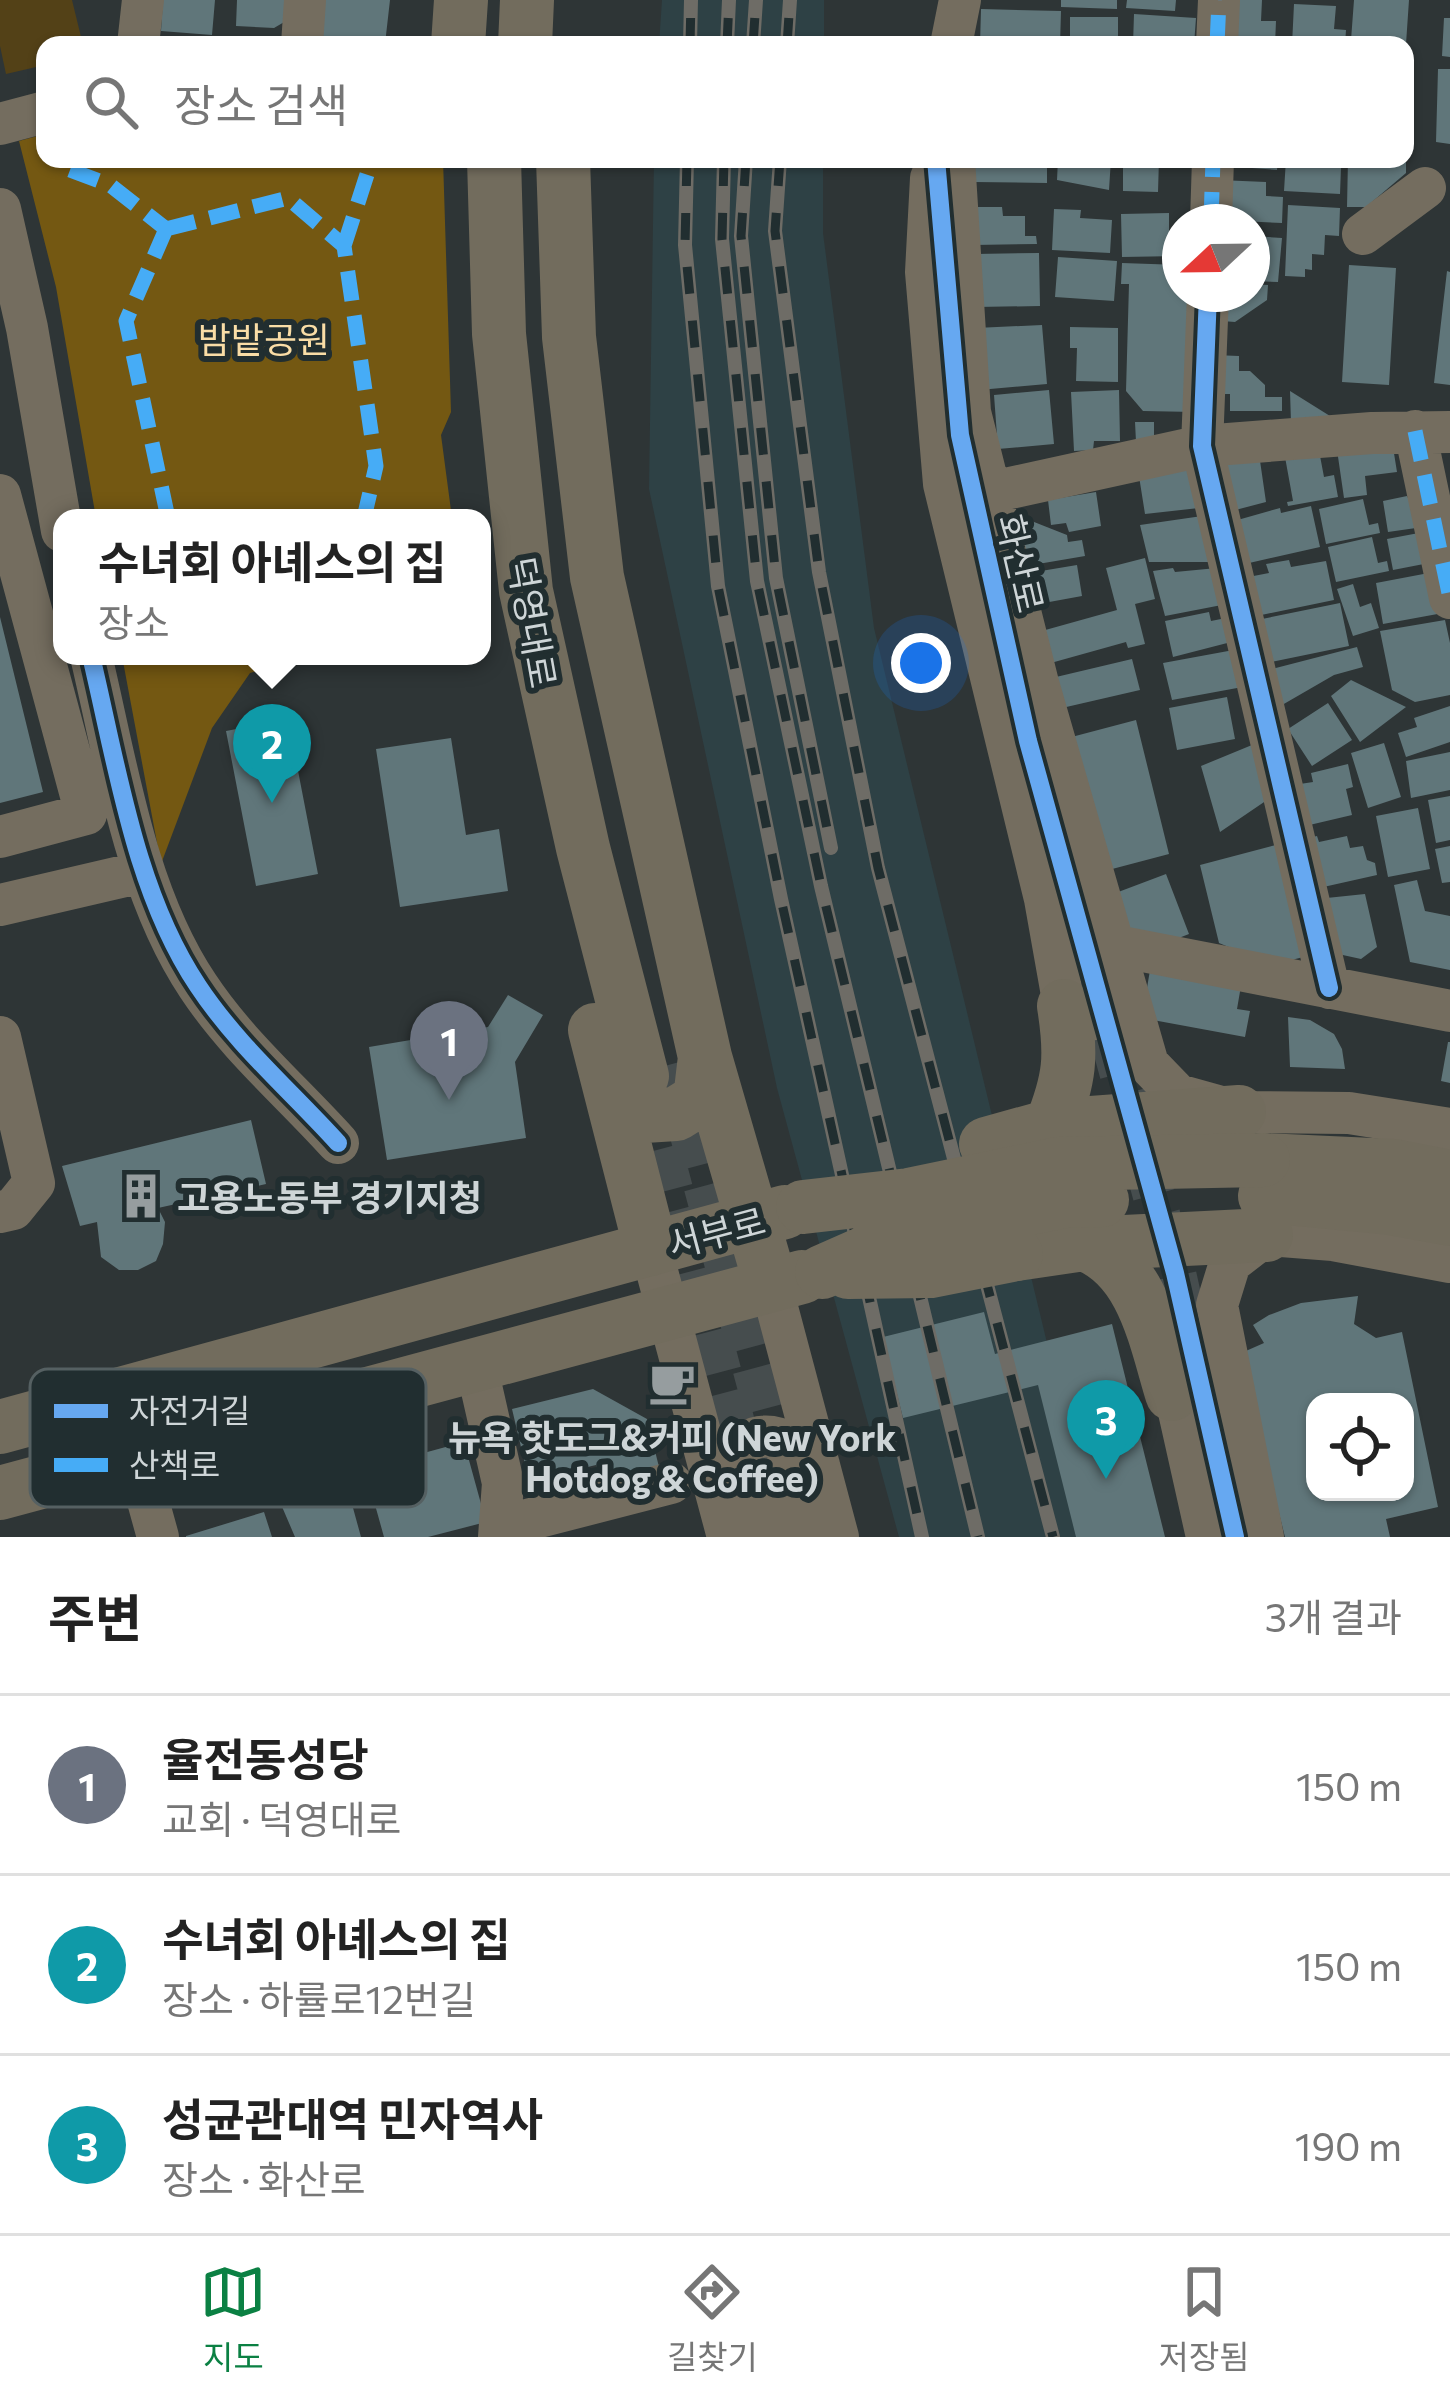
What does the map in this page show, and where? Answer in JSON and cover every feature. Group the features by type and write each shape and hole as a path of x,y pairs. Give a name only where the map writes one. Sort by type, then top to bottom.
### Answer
{"main road":[{"path":"459,36 461,0"},
{"path":"492,36 494,0"},
{"path":"525,36 526,0"},
{"path":"559,0 559,36"},
{"path":"460,168 464,334 479,509"},
{"name":"덕영대로","path":"494,168 500,334 526,591 573,806 657,1071"},
{"name":"덕영대로","path":"529,168 535,335 562,584 657,1071"},
{"path":"562,168 569,337 657,1071 651,1249"},
{"path":"491,602 548,856 657,1071 779,1214 796,1278 931,1270 1084,1244 1266,1234"},
{"path":"1051,1126 1068,1084 1071,1049 1098,978"},
{"path":"779,1214 900,1166 1051,1126 1239,1112"},
{"name":"서부로","path":"212,1369 779,1214 908,1195 1058,1165 1263,1160 1394,1166 1450,1177"},
{"name":"서부로","path":"426,1377 796,1278 916,1231 1065,1201 1265,1196 1450,1219"},
{"path":"1084,1244 1107,1252 1143,1302 1172,1394"},
{"name":"서부로","path":"0,1427 30,1419"},
{"name":"서부로","path":"0,1492 30,1484"}],"street":[{"path":"139,36 143,0"},
{"path":"302,36 304,0"},
{"path":"953,36 963,0"},
{"path":"962,36 963,0"},
{"path":"1217,36 1219,0"},
{"path":"0,124 36,114"},
{"path":"933,168 926,272 944,484 1045,899 1148,1064 1178,1095 1239,1112 1349,1113 1450,1129"},
{"path":"955,168 968,392 1098,978"},
{"path":"1211,204 1213,168"},
{"path":"1364,234 1424,188"},
{"path":"0,208 27,328 58,509"},
{"path":"1207,312 1202,446 1329,988"},
{"path":"987,493 1202,446 1432,432 1450,598"},
{"path":"0,495 86,814 0,837"},
{"path":"94,665 142,872 196,985 259,1064 338,1143"},
{"path":"0,905 142,872"},
{"path":"1098,978 1329,988 1450,1011"},
{"path":"0,1037 34,1183 13,1209 0,1212"},
{"path":"1262,1537 1216,1305 1230,1263 1266,1234 1334,1240 1450,1262"},
{"path":"651,1249 667,1313 798,1537"},
{"path":"764,1537 767,1478 796,1278"},
{"path":"1207,1537 1172,1394 1177,1375 1197,1360 1213,1366 1231,1390"},
{"path":"476,1364 503,1483 500,1532 671,1483"},
{"path":"1211,1436 1234,1537"},
{"path":"728,1537 767,1478"},
{"path":"767,1478 838,1537"},
{"path":"150,1507 158,1537"}],"shaded area":[{"path":"0,0 72,0 81,36 36,36 36,67 6,74 0,46"},
{"path":"662,0 824,0 824,36 660,36"},
{"path":"654,168 823,168 823,233 874,628 1094,1537 899,1537 777,1088 649,489"}],"green space":[{"name":"밤밭공원","path":"36,136 36,168 443,168 451,412 441,435 451,509 94,509 56,287 19,141"},
{"path":"124,665 278,665 250,673 212,728 161,864"}],"building":[{"path":"163,0 215,0 212,35 161,31"},
{"path":"237,0 292,0 291,18 274,28 236,26"},
{"path":"325,0 390,0 386,36 321,36"},
{"path":"1061,0 1117,0 1117,9 1061,7"},
{"path":"1127,0 1176,0 1175,11 1126,8"},
{"path":"1225,0 1262,0 1261,21 1276,21 1275,36 1224,36"},
{"path":"1354,0 1409,0 1407,36 1351,36"},
{"path":"1294,4 1336,6 1334,29 1346,30 1346,36 1292,36"},
{"path":"981,9 1061,11 1060,36 980,36"},
{"path":"1134,14 1196,18 1195,36 1133,36"},
{"path":"1070,17 1118,17 1118,36 1070,36"},
{"path":"1444,18 1450,18 1450,57 1442,56"},
{"path":"1438,69 1450,69 1450,144 1436,142"},
{"path":"974,168 1047,168 1047,183 974,182"},
{"path":"1058,168 1110,168 1109,190 1057,180"},
{"path":"1123,168 1159,168 1158,192 1123,191"},
{"path":"1285,168 1341,168 1340,194 1284,191"},
{"path":"1348,168 1406,168 1366,207 1347,207"},
{"path":"1219,180 1266,182 1266,196 1283,197 1282,223 1270,222 1270,204 1218,204"},
{"path":"1288,205 1340,208 1339,236 1325,235 1324,255 1312,254 1312,270 1305,269 1305,277 1285,276"},
{"path":"972,207 1002,207 1003,216 1025,216 1025,236 1036,236 1037,244 973,245"},
{"path":"1054,209 1081,210 1080,218 1112,220 1110,253 1052,250"},
{"path":"1162,213 1162,256 1122,257 1121,214"},
{"path":"1270,237 1282,238 1278,282 1270,282"},
{"path":"1039,253 1040,306 976,307 975,254"},
{"path":"1058,257 1117,261 1114,301 1055,297"},
{"path":"1122,263 1162,264 1162,312 1198,312 1195,412 1143,411 1126,391 1129,284 1121,284"},
{"path":"1349,265 1396,268 1389,385 1342,382"},
{"path":"1450,272 1450,385 1434,383"},
{"path":"1223,312 1250,312 1235,322 1222,321"},
{"path":"1042,325 1047,384 979,390 976,328"},
{"path":"1070,327 1118,328 1118,382 1076,381 1077,348 1070,348"},
{"path":"1214,355 1239,356 1239,371 1250,371 1265,385 1265,397 1282,397 1282,411 1230,411 1230,394 1214,394"},
{"path":"1049,390 1054,444 998,449 994,395"},
{"path":"1119,390 1120,441 1094,441 1093,450 1074,451 1071,392"},
{"path":"1290,391 1330,416 1291,423"},
{"path":"1135,422 1154,422 1154,442 1136,442"},
{"path":"1317,440 1324,477 1334,475 1338,497 1288,506 1293,501 1283,446"},
{"path":"1336,443 1393,447 1397,472 1365,476 1367,495 1344,498"},
{"path":"1258,447 1266,502 1224,513 1222,451"},
{"path":"1181,466 1203,480 1208,507 1145,514 1138,470"},
{"path":"1096,492 1101,526 1069,532 1066,523 1051,525 1048,500"},
{"path":"1407,496 1423,527 1388,532 1383,501"},
{"path":"1363,499 1369,525 1378,523 1380,533 1326,544 1319,509"},
{"path":"1311,506 1320,547 1236,566 1227,523 1280,508 1281,513"},
{"path":"1209,515 1218,562 1149,562 1140,525"},
{"path":"1004,520 1029,520 1067,535 1068,542 1082,540 1085,556 1015,568"},
{"path":"1424,532 1429,563 1393,570 1387,539"},
{"path":"1372,537 1378,563 1387,561 1389,571 1336,582 1328,547"},
{"path":"1145,558 1155,599 1135,604 1145,644 1128,648 1126,642 1040,666 1031,634 1117,610 1106,568"},
{"path":"1289,560 1291,567 1326,561 1334,600 1247,618 1238,579 1269,573 1266,564"},
{"path":"1077,565 1082,596 1022,607 1017,575"},
{"path":"1173,568 1175,572 1217,568 1227,604 1165,616 1153,571"},
{"path":"1434,572 1443,613 1383,624 1376,583"},
{"path":"1353,584 1360,607 1371,603 1379,628 1353,636 1337,589"},
{"path":"1340,603 1349,646 1261,664 1262,619"},
{"path":"1209,612 1211,621 1231,617 1235,641 1173,657 1165,621"},
{"path":"0,617 43,792 0,803"},
{"path":"1445,620 1450,695 1415,702 1392,690 1380,631"},
{"path":"1357,647 1363,667 1334,675 1270,712 1260,672"},
{"path":"1239,649 1248,686 1172,700 1163,663"},
{"path":"1132,659 1140,690 1049,711 1056,677"},
{"path":"1351,680 1406,707 1360,742 1331,696"},
{"path":"1227,697 1235,739 1177,750 1169,708"},
{"path":"1328,703 1352,740 1312,766 1288,729"},
{"path":"1450,706 1450,742 1406,757 1398,733 1417,727 1414,718"},
{"path":"288,719 318,874 256,886 226,731"},
{"path":"1136,720 1169,854 1097,873 1064,739"},
{"path":"451,738 466,835 499,829 508,891 400,907 376,749"},
{"path":"1384,743 1401,797 1368,808 1351,753"},
{"path":"1252,745 1270,798 1220,832 1201,766"},
{"path":"1450,752 1450,790 1411,798 1406,761"},
{"path":"1348,764 1353,787 1346,789 1352,815 1301,827 1300,784 1313,782 1311,773"},
{"path":"1450,796 1450,840 1436,843 1428,800"},
{"path":"1418,808 1430,869 1388,877 1376,816"},
{"path":"1317,836 1319,842 1347,836 1350,848 1363,846 1377,875 1310,890 1300,840"},
{"path":"1287,842 1315,954 1272,965 1219,943 1200,865"},
{"path":"1450,846 1450,882 1442,883 1435,849"},
{"path":"1166,874 1189,934 1166,943 1129,936 1105,897"},
{"path":"1417,880 1425,911 1450,916 1450,970 1410,962 1394,885"},
{"path":"1365,894 1377,947 1361,959 1329,952 1317,899"},
{"path":"1151,964 1242,980 1237,1009 1250,1011 1245,1037 1142,1018"},
{"path":"508,995 543,1015 515,1062 526,1138 387,1160 369,1047 488,1027"},
{"path":"1288,1017 1310,1020 1334,1034 1345,1069 1290,1067"},
{"path":"1450,1042 1450,1083 1441,1081"},
{"name":"고용노동부 경기지청","path":"251,1120 266,1184 158,1208 165,1222 163,1244 156,1261 138,1270 119,1270 101,1257 97,1222 80,1226 62,1166"},
{"path":"1358,1296 1354,1324 1376,1338 1402,1332 1438,1507 1386,1519 1390,1537 1285,1537 1239,1354 1264,1343 1253,1325 1301,1303"},
{"path":"984,1312 995,1354 1112,1324 1165,1537 1076,1537 1038,1385 903,1418 883,1337"},
{"path":"593,1389 647,1419 659,1467 600,1482 596,1465 529,1481 512,1409"},
{"path":"464,1442 486,1522 428,1537 384,1537 376,1507 426,1507 426,1452"},
{"path":"282,1507 353,1507 361,1537 295,1537"},
{"path":"264,1512 272,1537 186,1537 186,1536"}],"tunnel":[{"path":"1093,972 1175,1273 1211,1436"},
{"path":"672,1064 780,1467"},
{"path":"645,1088 749,1480"}],"railway":[{"path":"690,36 691,0"},
{"path":"727,36 729,0"},
{"path":"754,36 756,0"},
{"path":"788,36 790,0"},
{"path":"687,168 685,245 718,586 781,899 922,1537"},
{"path":"724,168 722,239 757,581 821,886 978,1537"},
{"path":"745,168 741,236 776,578 831,848"},
{"path":"779,168 775,231 819,572 878,868 1053,1537"}],"marked path":[{"path":"1217,36 1219,0"},
{"path":"344,246 369,168"},
{"path":"1212,204 1213,168"},
{"path":"70,170 110,185 166,229"},
{"path":"166,229 288,198 344,246 376,466 366,509"},
{"path":"166,229 126,321 166,509"},
{"path":"1415,431 1450,598"}],"cycle path":[{"name":"화산로","path":"937,168 960,435 1028,741 1175,1273 1235,1537"},
{"path":"1207,312 1202,446 1329,988"},
{"path":"93,665 143,869 176,949 230,1028 338,1143"}],"place":[{"name":"수녀회 아녜스의 집","path":"272,803"},
{"name":"율전동성당","path":"449,1100"},
{"name":"고용노동부 경기지청","path":"141,1196"},
{"name":"뉴욕 핫도그&커피 (New York Hotdog & Coffee)","path":"672,1383"},
{"name":"성균관대역 민자역사","path":"1106,1479"}]}
